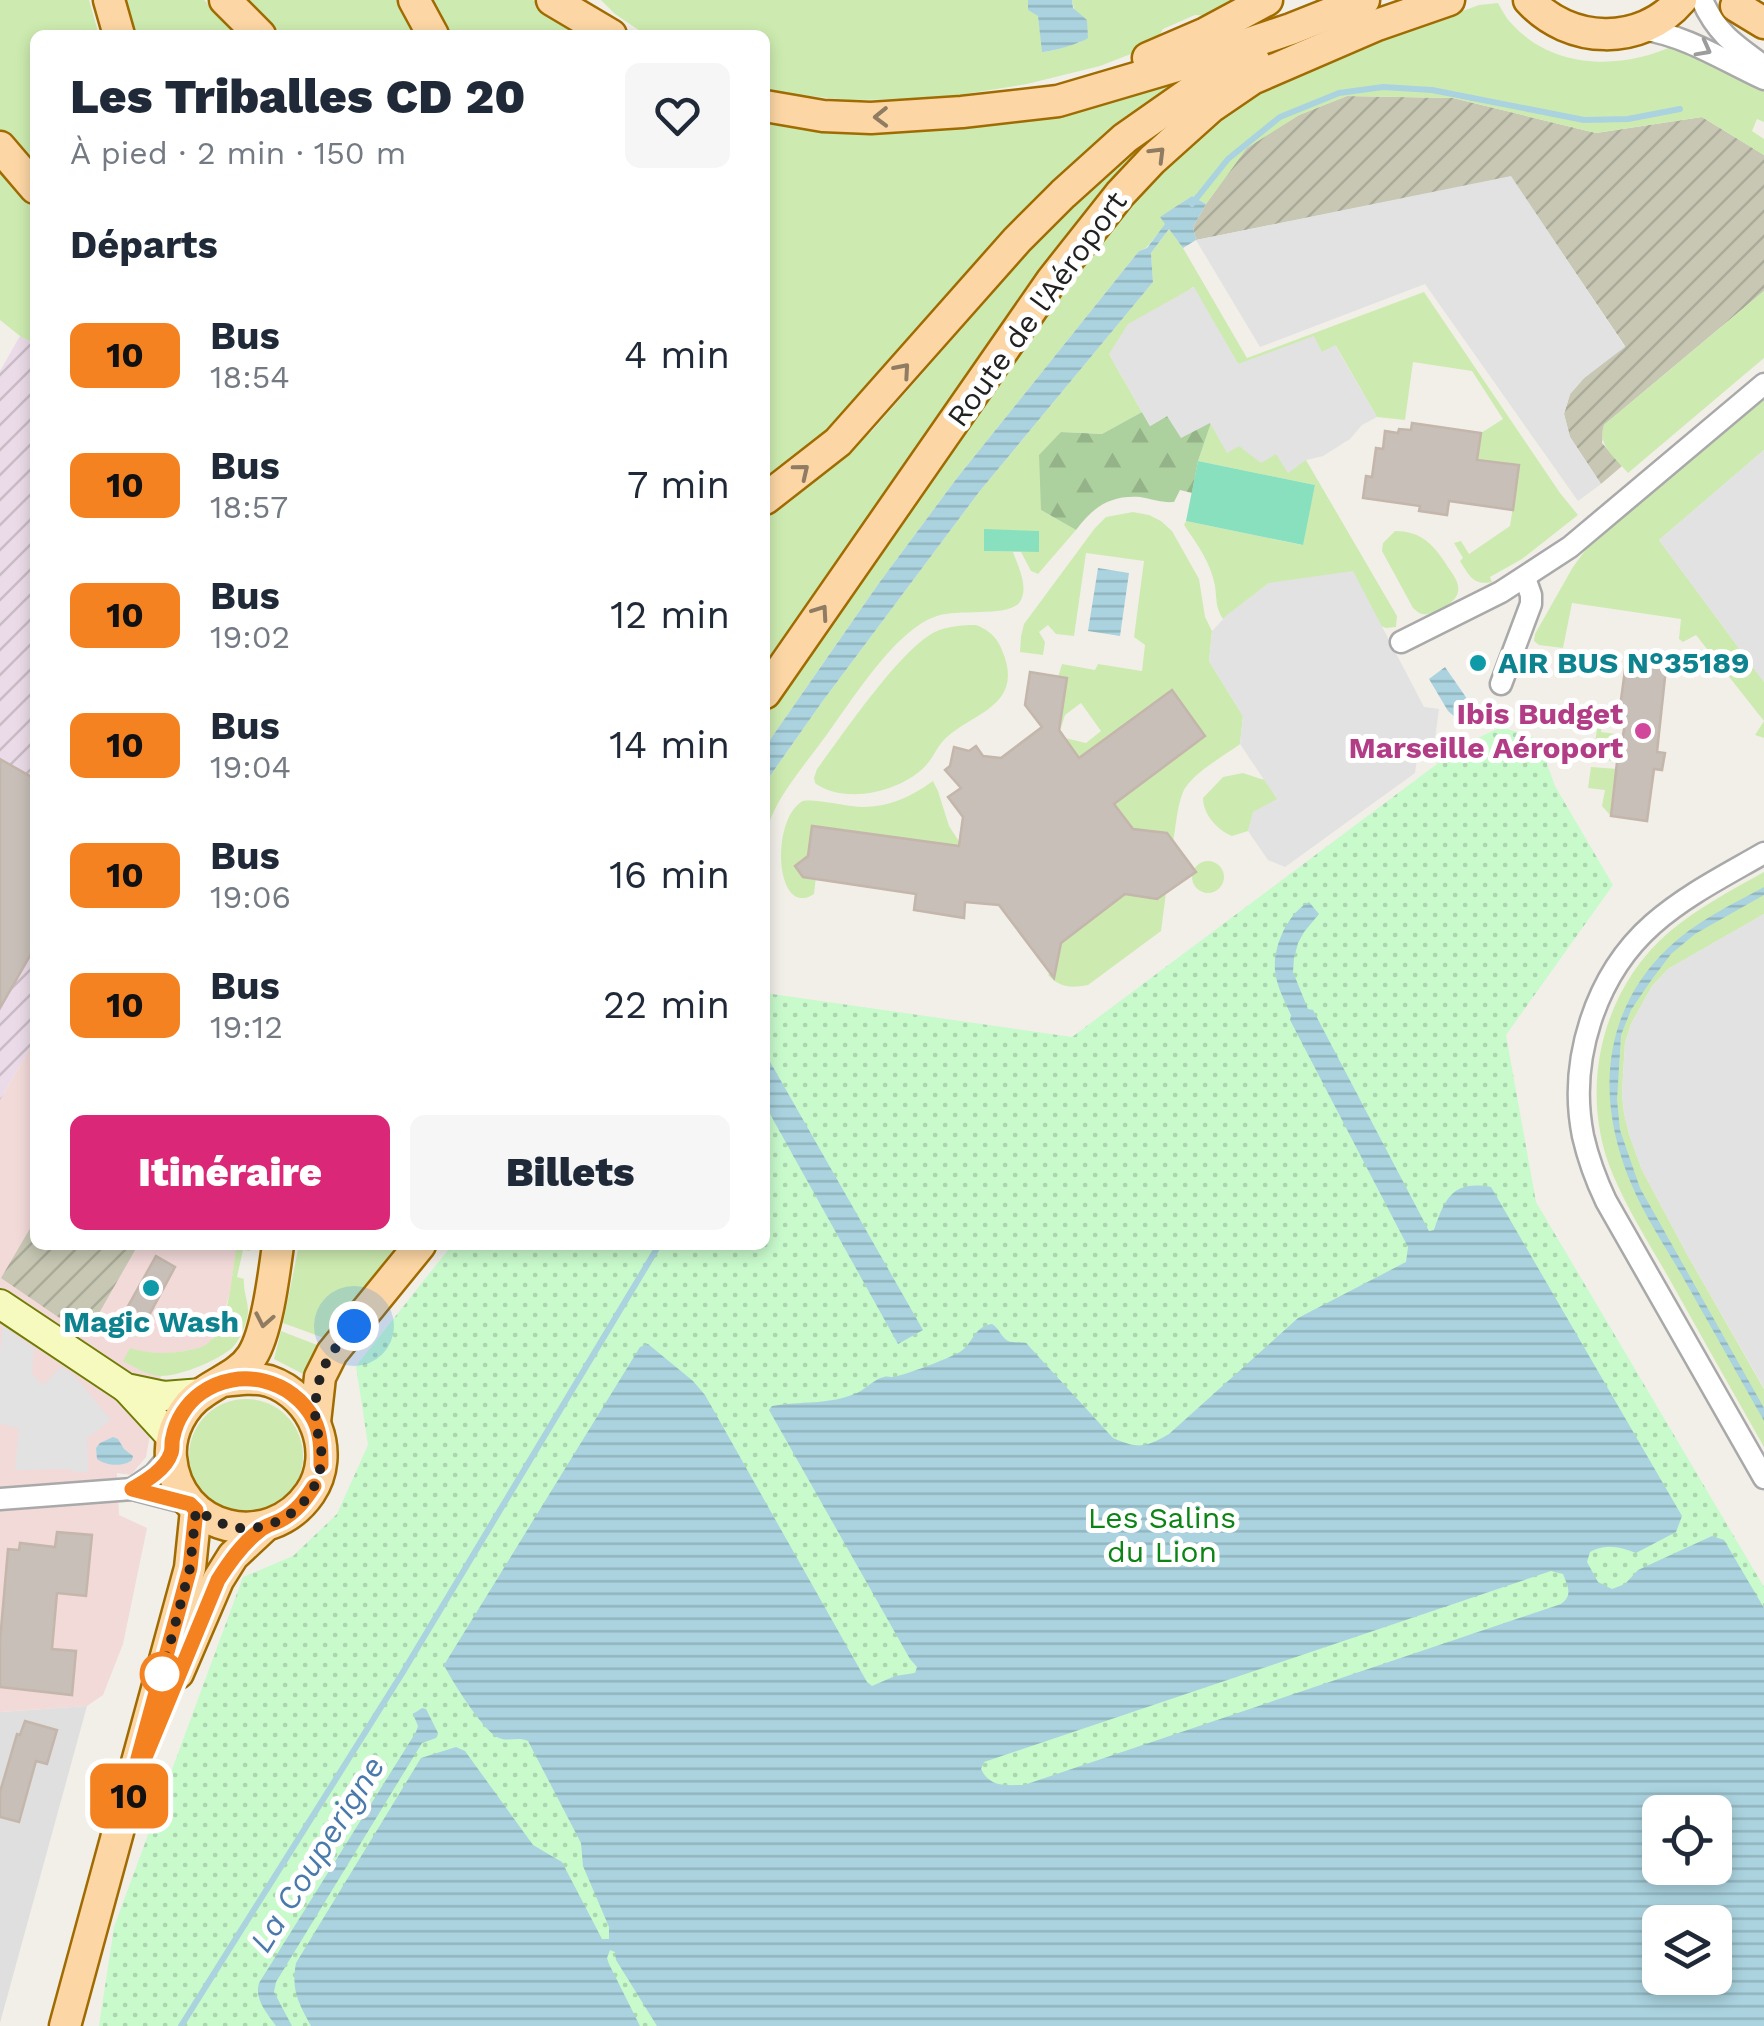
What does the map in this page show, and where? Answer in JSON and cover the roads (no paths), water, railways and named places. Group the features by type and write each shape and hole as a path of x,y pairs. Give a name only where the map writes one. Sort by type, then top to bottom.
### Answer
{"main road":[{"path":"109,0 118,30"},
{"path":"225,0 255,30"},
{"path":"414,0 431,30"},
{"path":"552,0 603,30"},
{"path":"573,0 606,30"},
{"path":"978,110 1146,59 1266,0"},
{"name":"Route de l'Aéroport","path":"770,685 1052,280 1120,194 1178,136 1233,90 1370,13 1449,0"},
{"path":"1529,0 1552,20 1576,31 1600,34 1622,34 1640,28 1659,19 1681,0"},
{"path":"1736,6 1764,24"},
{"path":"770,107 823,116 871,118 1058,101 1291,29 1370,13"},
{"path":"770,496 838,442 1017,240 1125,138 1202,84 1370,13"},
{"path":"0,147 30,182"},
{"path":"264,1527 240,1528 217,1522 193,1507 177,1484 172,1446 178,1421 188,1405 247,1362 257,1347 277,1250"},
{"path":"315,1422 320,1377 332,1353 416,1250"},
{"path":"125,1806 218,1580 233,1556 264,1527 302,1505 321,1465 321,1443 315,1422 304,1404 287,1390 267,1380 246,1378 213,1387"},
{"path":"65,2026 190,1568 193,1507"}],"street":[{"path":"1702,0 1711,22 1764,66"},
{"path":"1640,28 1693,42 1764,80"},
{"path":"1401,642 1526,578 1570,547 1764,384"},
{"path":"1501,684 1530,604 1526,578"},
{"path":"1764,854 1674,907 1649,927 1626,954 1592,1012 1581,1061 1579,1107 1590,1160 1606,1201 1764,1478"},
{"path":"0,1304 126,1388 172,1446 154,1474 132,1489"},
{"path":"126,1388 164,1396 213,1387"},
{"path":"0,1499 132,1489 193,1507"}],"water":[{"path":"1028,0 1072,0 1073,8 1087,20 1088,38 1042,52 1038,16 1028,10"},
{"path":"1192,196 1206,204 1193,227 1196,240 1183,248 1169,229 1151,253 1153,282 979,492 770,776 770,740 879,583 957,478 1139,251 1147,248 1165,224 1160,217"},
{"path":"1098,568 1129,573 1120,636 1088,631"},
{"path":"1445,667 1470,703 1470,710 1456,718 1429,679"},
{"path":"1764,887 1764,895 1695,934 1671,954 1650,982 1631,1010 1621,1035 1617,1100 1620,1130 1640,1188 1764,1408 1764,1421 1638,1199 1621,1157 1610,1093 1617,1031 1645,974 1690,930"},
{"path":"1309,902 1319,914 1298,943 1293,972 1308,1009 1313,1010 1429,1231 1434,1230 1447,1200 1459,1189 1491,1187 1682,1516 1676,1532 1636,1553 1613,1547 1590,1552 1587,1562 1598,1582 1612,1589 1625,1584 1638,1570 1712,1536 1724,1540 1764,1608 1764,2026 657,2026 616,1960 615,1952 610,1950 609,1964 640,2026 311,2026 297,1996 296,1963 421,1758 456,1747 465,1751 533,1845 562,1862 602,1939 609,1939 609,1927 583,1866 581,1843 528,1741 501,1739 491,1733 444,1665 640,1347 648,1344 705,1395 872,1686 915,1673 917,1667 769,1410 772,1406 847,1397 880,1378 906,1373 958,1353 981,1329 992,1324 1008,1341 1026,1343 1113,1438 1129,1444 1147,1444 1169,1434 1298,1318 1406,1262 1408,1247 1290,1020 1275,970 1279,941 1288,922","holes":["1551,1571 1563,1574 1568,1594 1561,1604 1024,1785 994,1782 981,1769 984,1762"]},
{"path":"770,1062 923,1330 898,1344 770,1114"},
{"path":"113,1437 133,1456 132,1460 115,1465 97,1459 96,1448"},
{"path":"422,1708 438,1733 436,1738 422,1743 276,1982 274,1992 292,2026 276,2026 260,2000 259,1983 416,1732 413,1714"}],"waterway":[{"path":"1192,204 1228,159 1280,117 1339,93 1383,87 1432,90 1584,120 1628,119 1680,109"},
{"name":"La Couperigne","path":"181,2026 403,1672 656,1250"}],"place":[{"name":"AIR BUS N°35189","path":"1478,663"},
{"name":"Ibis Budget Marseille Aéroport","path":"1643,731"},
{"name":"Magic Wash","path":"151,1288"}],"park label":[{"name":"Les Salins du Lion","path":"1162,1535"}]}
